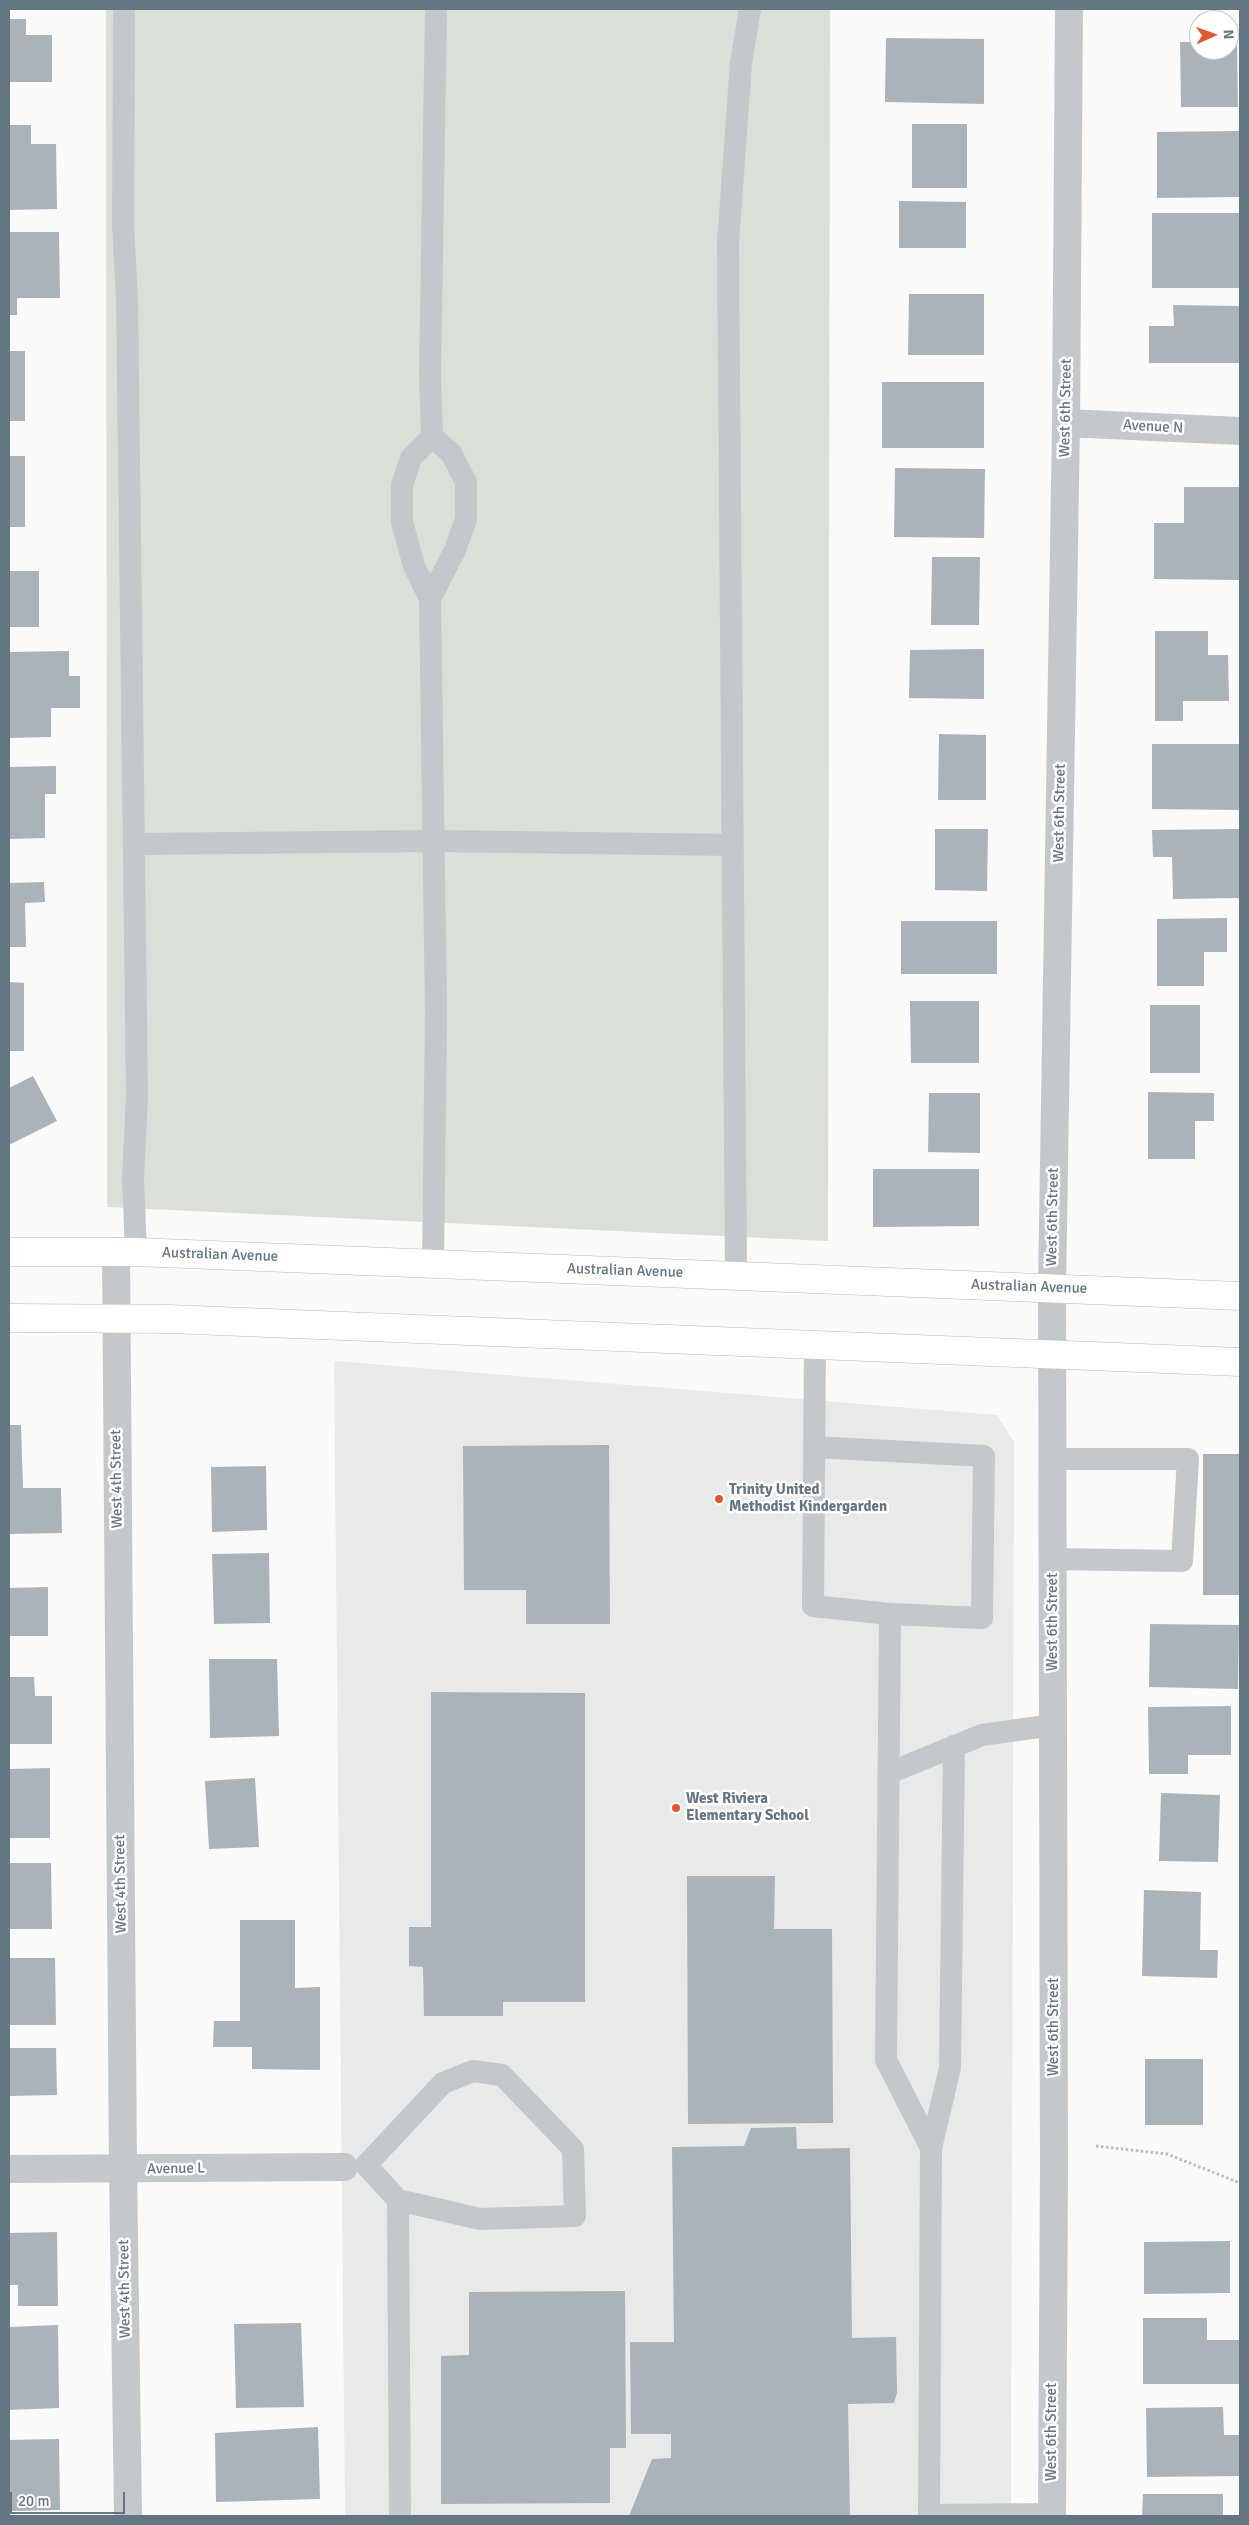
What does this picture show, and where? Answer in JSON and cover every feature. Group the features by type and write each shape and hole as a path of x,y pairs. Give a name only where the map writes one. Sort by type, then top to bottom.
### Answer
{"main road":[{"name":"Australian Avenue","path":"9,1252 126,1251 1240,1296"},
{"path":"9,1318 115,1318 1240,1362"}],"street":[{"name":"West 6th Street","path":"1052,2515 1054,2165 1052,1288 1066,423 1069,9"},
{"name":"Avenue N","path":"1066,423 1240,431"},
{"name":"West 4th Street","path":"126,1251 115,1318 128,2516"},
{"name":"Avenue L","path":"9,2168 123,2169 355,2166"}],"lane":[{"path":"124,9 124,225 127,299 137,1097 133,1179 126,1251"},
{"path":"432,1264 436,1013 430,599 414,566 402,522 402,486 411,458 432,438 430,375 436,9"},
{"path":"736,1275 728,244 740,63 750,9"},
{"path":"430,599 455,550 466,519 466,482 451,453 432,438"},
{"path":"134,844 435,841 732,845"},
{"path":"814,1447 984,1456 982,1618 890,1614 813,1606 814,1447 815,1344"},
{"path":"1052,1459 1188,1459 1182,1561 1053,1560"},
{"path":"890,1614 886,2060 931,2148"},
{"path":"889,1773 982,1735 1053,1725"},
{"path":"954,1746 950,2068 931,2148 929,2515 1052,2515"},
{"path":"473,2071 502,2075 573,2149 575,2216 480,2219 398,2200 355,2166 443,2083 473,2071"},
{"path":"398,2200 400,2516"}],"path":[{"path":"1096,2146 1167,2154 1240,2183"}],"shaded area":[{"path":"106,9 830,9 828,1241 107,1207"},
{"name":"West Riviera Elementary School","path":"334,1361 997,1415 1014,1442 1011,2516 345,2516"}],"building":[{"path":"9,19 26,19 26,35 52,35 52,82 9,82"},
{"path":"886,38 984,39 984,104 885,102"},
{"path":"1180,42 1189,42 1189,60 1237,60 1238,107 1181,107"},
{"path":"912,124 967,124 967,188 912,188"},
{"path":"9,125 31,125 31,144 56,144 57,209 9,210"},
{"path":"1240,131 1240,197 1157,198 1157,132"},
{"path":"899,201 966,202 966,248 899,248"},
{"path":"1152,213 1240,213 1240,288 1152,288"},
{"path":"9,232 59,232 60,298 17,298 17,315 9,315"},
{"path":"909,294 984,294 984,355 908,355"},
{"path":"1173,305 1240,306 1240,363 1149,363 1149,326 1174,326"},
{"path":"9,351 25,351 25,421 9,421"},
{"path":"882,382 984,382 984,448 882,448"},
{"path":"9,456 25,456 25,527 9,527"},
{"path":"895,468 985,469 984,538 894,537"},
{"path":"1184,487 1240,487 1239,580 1154,579 1154,523 1184,523"},
{"path":"932,557 980,557 979,625 931,625"},
{"path":"9,571 39,571 39,627 9,627"},
{"path":"1155,631 1208,631 1208,655 1228,655 1229,701 1183,701 1183,721 1155,721"},
{"path":"984,649 984,699 909,698 910,650"},
{"path":"69,651 69,676 80,676 80,708 51,708 51,737 9,738 9,652"},
{"path":"939,734 986,735 986,800 938,800"},
{"path":"1152,744 1240,744 1240,810 1152,809"},
{"path":"56,766 56,794 45,794 45,838 9,839 9,767"},
{"path":"935,829 988,829 987,891 935,890"},
{"path":"1240,829 1240,898 1173,899 1172,857 1153,857 1152,830"},
{"path":"44,882 45,902 25,903 26,947 9,947 9,883"},
{"path":"1227,918 1227,952 1204,952 1204,986 1157,986 1157,919"},
{"path":"901,921 997,921 997,974 901,974"},
{"path":"9,982 24,983 24,1051 9,1051"},
{"path":"910,1001 979,1001 979,1063 911,1063"},
{"path":"1150,1005 1200,1005 1200,1073 1150,1073"},
{"path":"33,1076 57,1121 9,1145 9,1088"},
{"path":"1148,1092 1214,1093 1214,1121 1195,1121 1195,1159 1148,1159"},
{"path":"929,1093 980,1093 980,1153 928,1152"},
{"path":"873,1169 979,1169 979,1226 873,1227"},
{"path":"9,1425 21,1425 23,1488 61,1488 62,1533 9,1534"},
{"path":"609,1445 610,1624 526,1624 526,1590 464,1590 463,1446"},
{"path":"1203,1454 1240,1454 1240,1595 1203,1595"},
{"path":"266,1466 267,1530 212,1532 211,1467"},
{"path":"269,1553 270,1623 214,1624 212,1554"},
{"path":"48,1587 48,1636 9,1636 9,1588"},
{"path":"1150,1624 1239,1625 1238,1689 1149,1687"},
{"path":"209,1659 277,1659 279,1736 210,1738"},
{"path":"9,1677 34,1677 35,1696 52,1696 52,1744 9,1744"},
{"path":"431,1692 585,1693 585,2002 503,2002 503,2016 424,2016 423,1967 409,1966 409,1927 431,1927"},
{"path":"1231,1706 1231,1755 1188,1755 1188,1774 1149,1774 1148,1707"},
{"path":"50,1768 50,1838 9,1838 9,1769"},
{"path":"255,1778 259,1847 209,1849 205,1781"},
{"path":"1161,1793 1220,1795 1218,1862 1159,1861"},
{"path":"9,1863 51,1863 52,1929 9,1929"},
{"path":"687,1876 775,1876 774,1929 832,1929 833,2123 688,2124"},
{"path":"1144,1890 1201,1892 1200,1950 1218,1950 1217,1978 1142,1976"},
{"path":"240,1920 295,1920 295,1988 320,1987 320,2070 252,2069 252,2047 213,2047 214,2021 240,2021"},
{"path":"9,1958 55,1958 56,2025 9,2025"},
{"path":"9,2048 56,2048 57,2095 9,2096"},
{"path":"1145,2059 1203,2059 1203,2125 1145,2125"},
{"path":"796,2127 797,2149 850,2148 852,2338 896,2337 897,2393 894,2403 848,2404 850,2516 629,2516 652,2459 671,2458 671,2434 631,2434 630,2342 674,2342 672,2147 744,2146 751,2128"},
{"path":"57,2232 58,2306 18,2306 18,2285 9,2285 9,2233"},
{"path":"1230,2241 1230,2293 1144,2294 1144,2242"},
{"path":"625,2291 626,2448 610,2448 610,2503 441,2504 441,2356 469,2355 469,2292"},
{"path":"1143,2318 1207,2318 1207,2340 1240,2340 1240,2384 1143,2384"},
{"path":"301,2323 304,2407 236,2408 234,2324"},
{"path":"58,2325 59,2408 9,2410 9,2327"},
{"path":"1223,2407 1224,2435 1240,2435 1240,2476 1147,2477 1146,2408"},
{"path":"318,2427 320,2499 216,2502 215,2433"},
{"path":"59,2439 60,2510 9,2511 9,2440"},
{"path":"1143,2494 1223,2494 1223,2516 1142,2516"}],"place":[{"name":"Trinity United Methodist Kindergarden","path":"719,1499"},
{"name":"West Riviera Elementary School","path":"676,1808"}]}
